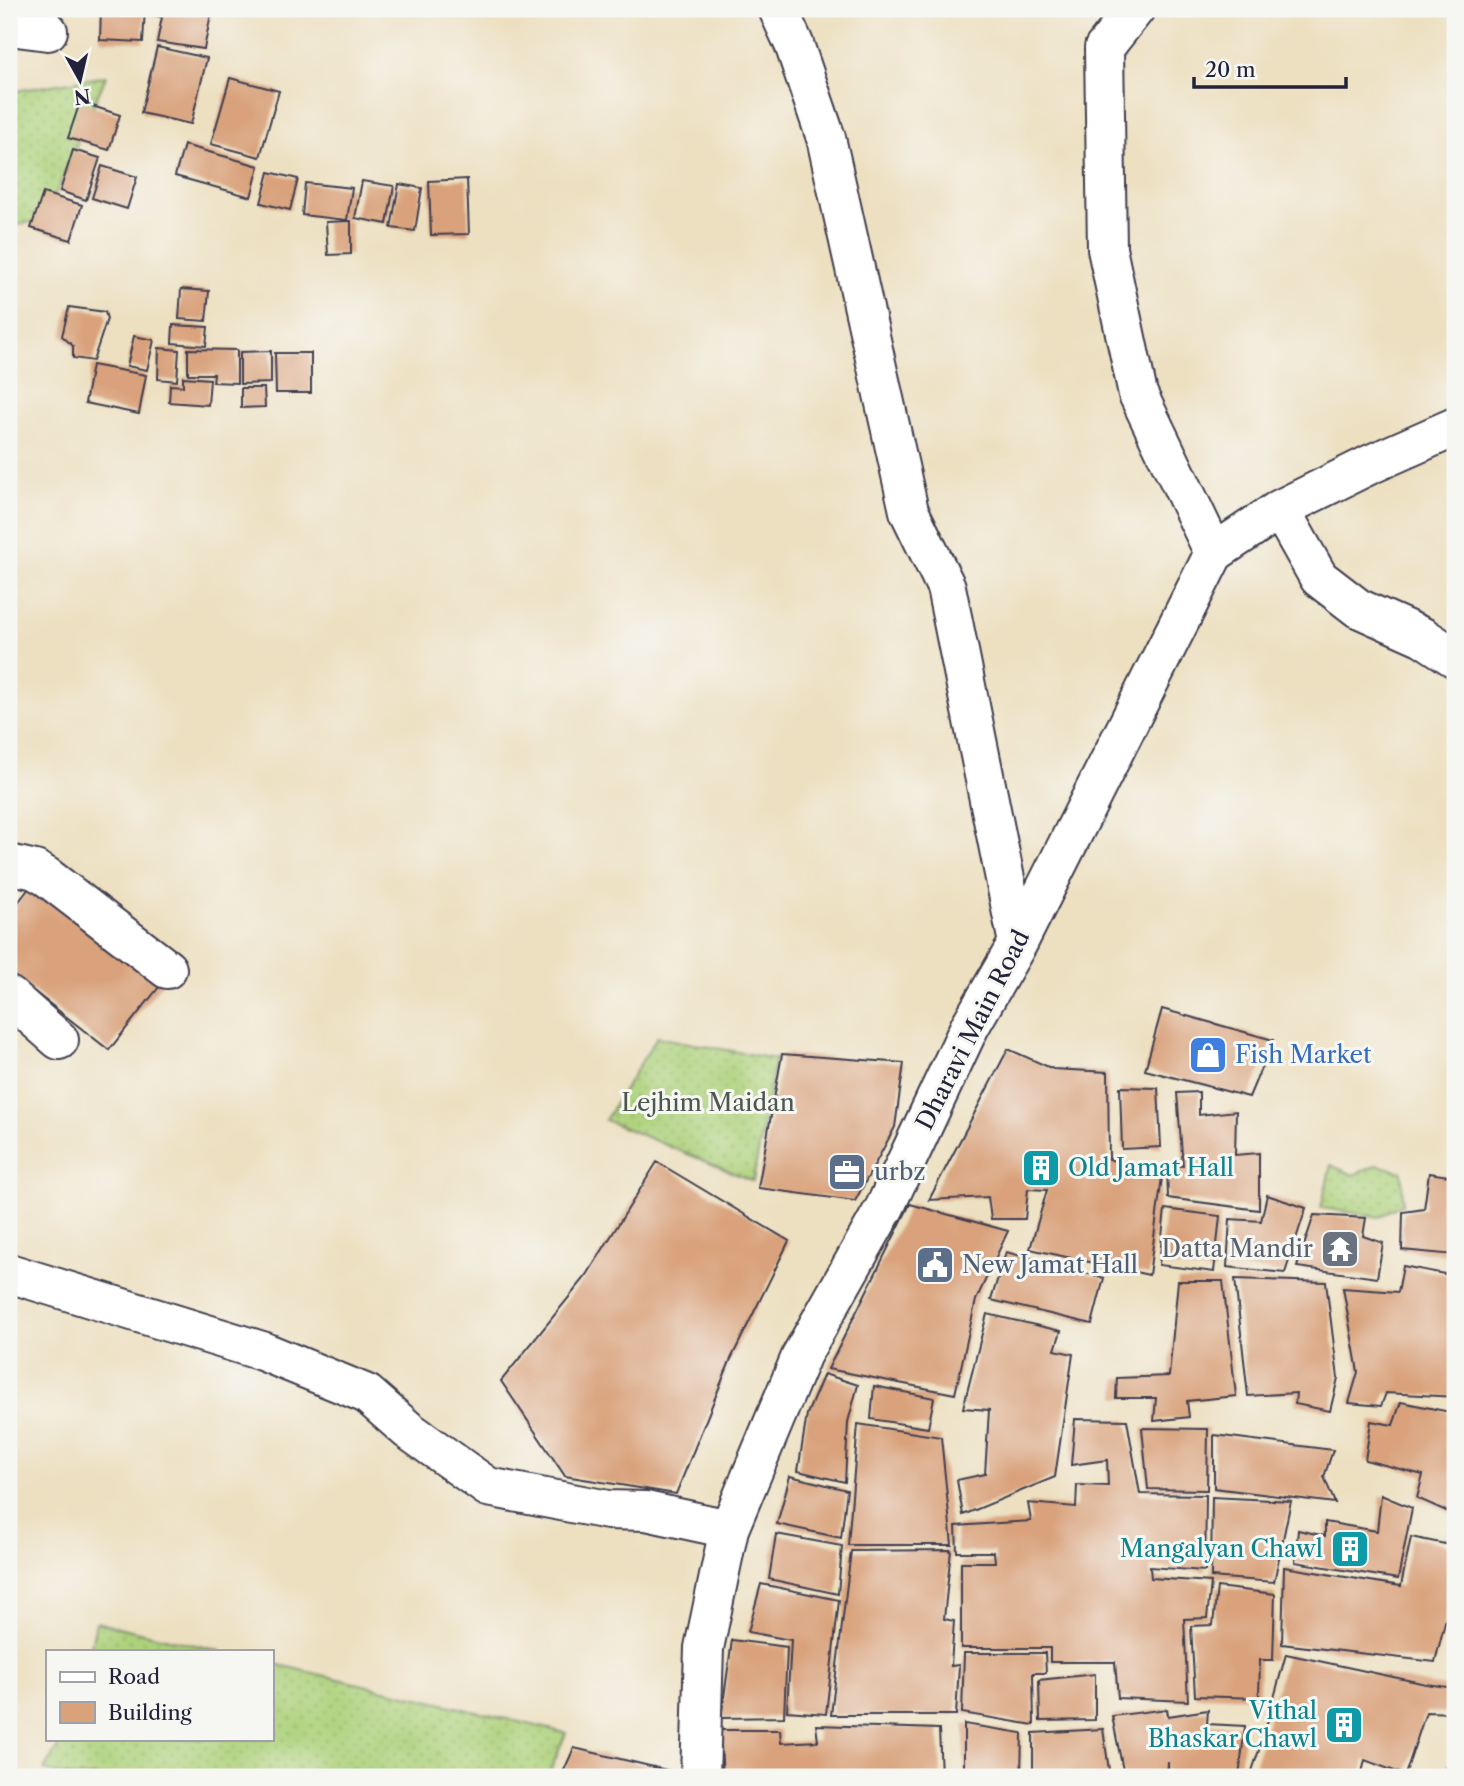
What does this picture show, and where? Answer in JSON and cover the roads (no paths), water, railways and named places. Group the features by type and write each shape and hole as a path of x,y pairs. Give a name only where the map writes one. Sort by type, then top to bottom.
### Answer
{"street":[{"path":"778,9 794,44 826,138 909,511 946,587 1018,943"},
{"path":"1135,9 1104,48 1107,249 1138,394 1214,553"},
{"path":"9,26 48,31"},
{"name":"Dharavi Main Road","path":"700,1777 704,1648 729,1529 802,1354 885,1208 970,1026 1018,943 1214,553 1280,509 1455,427"},
{"path":"1280,509 1319,578 1358,608 1423,637 1455,657"},
{"path":"9,864 35,870 47,877 167,969"},
{"path":"9,996 60,1040"},
{"path":"9,1273 262,1351 367,1394 408,1430 488,1487 608,1510 646,1511 729,1529"}],"place":[{"name":"Fish Market","path":"1208,1055"},
{"name":"Old Jamat Hall","path":"1041,1168"},
{"name":"urbz","path":"847,1172"},
{"name":"Datta Mandir","path":"1340,1249"},
{"name":"New Jamat Hall","path":"935,1265"},
{"name":"Mangalyan Chawl","path":"1350,1549"},
{"name":"Vithal Bhaskar Chawl","path":"1344,1725"}],"park label":[{"name":"Lejhim Maidan","path":"708,1103"}]}
